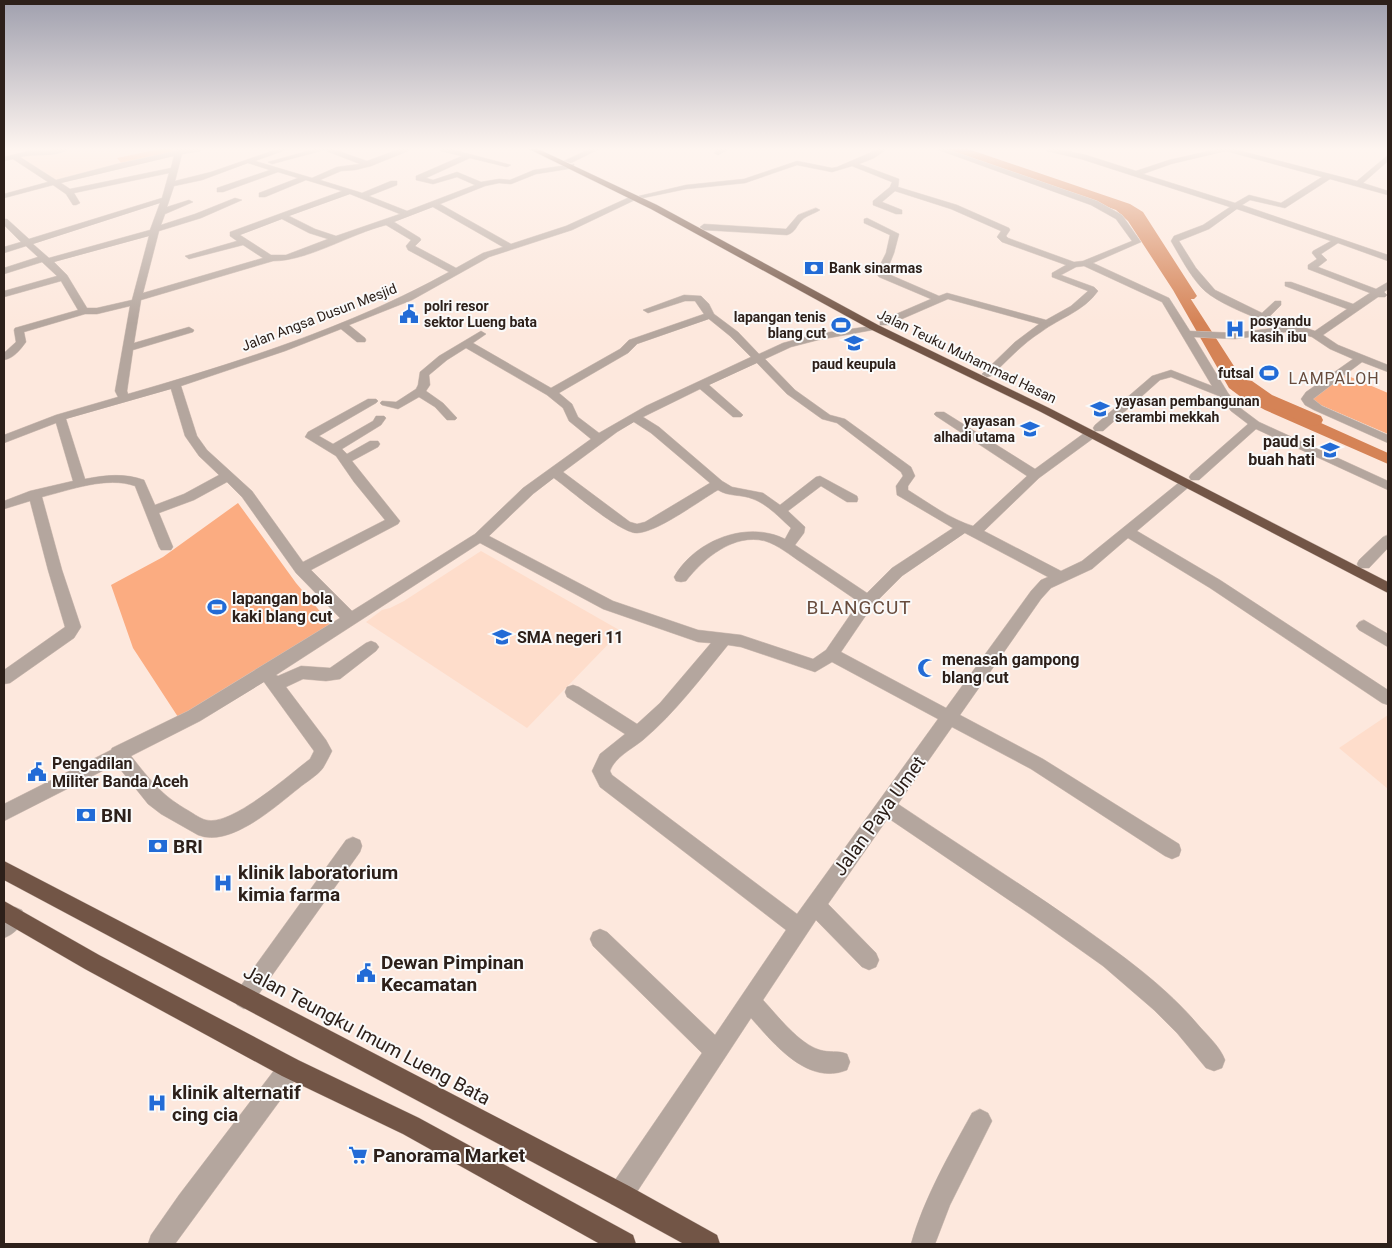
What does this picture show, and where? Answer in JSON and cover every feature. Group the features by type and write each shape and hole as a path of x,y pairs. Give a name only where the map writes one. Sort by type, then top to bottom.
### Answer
{"highway":[{"name":"Jalan Teuku Muhammad Hasan","path":"658,207 879,325 1095,431"},
{"name":"Jalan Teuku Muhammad Hasan","path":"661,207 704,227 879,325 987,374 1269,521 1388,588"},
{"name":"Jalan Teuku Muhammad Hasan","path":"1269,521 1388,576"},
{"name":"Jalan Teungku Imum Lueng Bata","path":"4,870 620,1195 708,1244"},
{"path":"7,919 92,962 290,1068 411,1126 624,1244"}],"street":[{"path":"4,250 137,207"},
{"path":"124,398 121,391 137,300 154,230 163,207"},
{"path":"162,212 175,207"},
{"path":"4,271 154,230 220,207"},
{"path":"269,258 233,234 306,207"},
{"path":"392,207 407,214"},
{"path":"4,357 11,353 21,342 19,330 84,310 97,311 137,300 269,258 284,258 425,207"},
{"path":"440,207 510,247"},
{"name":"Jalan Angsa Dusun Mesjid","path":"4,439 60,417 175,384 281,349 409,298 478,259 569,228 616,207"},
{"path":"887,207 900,212"},
{"path":"952,207 1006,230 1001,237 1005,240 1073,265"},
{"path":"987,374 1025,340 1048,322 1073,310 1093,291 1055,275 1073,265 1085,263 1137,242 1119,216 1102,207"},
{"path":"1235,207 1206,227 1175,241 1176,246 1202,282 1218,296 1263,317 1316,335 1334,347 1388,369"},
{"path":"1241,207 1388,258"},
{"path":"704,227 787,232 791,230 796,221 808,212 816,210"},
{"path":"283,216 293,222 337,239"},
{"path":"4,221 47,259 64,277 84,310"},
{"path":"867,221 895,234 890,253 881,272 882,274 938,299"},
{"path":"279,228 293,222"},
{"path":"387,222 417,240 410,246 411,248 456,272"},
{"path":"1338,240 1316,253 1322,260 1311,267 1388,297"},
{"path":"189,256 243,242"},
{"path":"1085,263 1166,300 1189,334 1224,394 1235,409 1255,424 1388,486"},
{"path":"4,294 64,277"},
{"path":"1288,284 1354,308"},
{"path":"1316,335 1388,285"},
{"path":"648,310 669,302 693,297 698,298 706,306 710,315 734,334 780,382 797,396 826,416 841,421 907,470 909,476 902,486 902,492 969,530 1062,578"},
{"path":"4,813 118,753 271,679 350,619 480,538 516,500 598,439 635,417 701,384 788,345 808,339 879,325 938,299 952,297 1048,322"},
{"path":"1263,317 1278,302"},
{"path":"551,393 624,351 633,342 710,315"},
{"path":"342,325 361,340"},
{"path":"1189,334 1227,336 1294,328"},
{"path":"128,348 190,330"},
{"path":"386,403 398,406 420,391 424,385 423,376 425,372 481,334"},
{"path":"466,344 483,352 551,393 568,406 573,419 598,439"},
{"path":"1361,358 1310,394 1307,399 1318,408 1388,439"},
{"path":"480,538 608,605 698,636 741,641 803,664 815,666 831,654 868,601 897,572 969,530 1035,475 1095,431 1156,378 1167,373 1179,375 1224,394"},
{"path":"175,384 190,436 202,453 247,494 301,569 350,619"},
{"path":"701,384 737,415"},
{"path":"420,391 439,405 451,418"},
{"path":"301,569 393,521 358,479 340,453 311,436 372,401"},
{"path":"940,414 1035,475"},
{"path":"60,417 80,484"},
{"path":"635,417 655,430 718,484 729,491 758,496 780,511 798,528 787,546"},
{"path":"333,449 377,424 380,418"},
{"name":"Jalan Paya Umet","path":"620,1195 799,928 950,718 1036,594 1046,584 1087,565 1255,424"},
{"path":"345,460 374,444"},
{"path":"555,472 625,525 636,529 650,525 718,484"},
{"path":"151,511 189,497 228,476"},
{"path":"4,504 35,494 80,484 116,478 133,478 140,483 166,548"},
{"path":"780,511 820,480 852,499"},
{"path":"4,678 69,634 73,627 55,570 35,494"},
{"path":"1128,532 1222,588 1388,698"},
{"path":"681,577 716,545 745,536 764,536 787,546 868,601"},
{"path":"1364,564 1388,540"},
{"path":"1364,626 1388,642"},
{"path":"724,639 666,708 638,734 606,759 601,771 606,780 702,856 799,928"},
{"path":"271,679 301,672 326,676 334,674 371,647"},
{"path":"831,654 1036,764 1172,850"},
{"path":"118,753 154,798 167,808 204,829 226,827 264,805 302,776 321,758 323,751 320,745 271,679"},
{"path":"573,692 638,734"},
{"path":"885,806 1041,910 1110,959 1162,1002 1214,1060"},
{"path":"244,998 353,846"},
{"path":"815,905 869,960"},
{"path":"600,939 716,1051"},
{"path":"750,1001 789,1042 802,1052 819,1061 839,1062"},
{"path":"160,1244 290,1068"},
{"path":"923,1244 944,1188 980,1121"}],"shaded area":[{"path":"1108,207 1122,207 1138,217 1241,377 1253,389 1274,402 1388,453 1388,464 1265,410 1229,388 1173,290 1128,221 1116,210"},
{"path":"1346,375 1388,393 1388,434 1309,400"},
{"name":"lapangan bola kaki blang cut","path":"238,503 296,583 334,628 180,720 133,648 111,585 163,557"},
{"name":"SMA negeri 11","path":"481,551 621,631 527,728 366,622 382,610 404,601"},
{"path":"1388,715 1388,789 1339,748"}],"waterway":[{"path":"1125,207 1138,215 1189,296"},
{"path":"1246,385 1266,399 1314,420"}],"place":[{"name":"Bank sinarmas","path":"814,268"},
{"name":"polri resor sektor Lueng bata","path":"409,314"},
{"name":"lapangan tenis blang cut","path":"841,325"},
{"name":"posyandu kasih ibu","path":"1235,329"},
{"name":"paud keupula","path":"854,343"},
{"name":"futsal","path":"1269,373"},
{"name":"yayasan pembangunan serambi mekkah","path":"1100,409"},
{"name":"yayasan alhadi utama","path":"1030,429"},
{"name":"paud si buah hati","path":"1330,450"},
{"name":"lapangan bola kaki blang cut","path":"217,607"},
{"name":"SMA negeri 11","path":"502,637"},
{"name":"menasah gampong blang cut","path":"927,668"},
{"name":"Pengadilan Militer Banda Aceh","path":"37,772"},
{"name":"BNI","path":"86,815"},
{"name":"BRI","path":"158,846"},
{"name":"klinik laboratorium kimia farma","path":"223,883"},
{"name":"Dewan Pimpinan Kecamatan","path":"366,973"},
{"name":"klinik alternatif cing cia","path":"157,1103"},
{"name":"Panorama Market","path":"358,1155"}],"district":[{"name":"LAMPALOH","path":"1334,378"},
{"name":"BLANGCUT","path":"859,607"}]}
